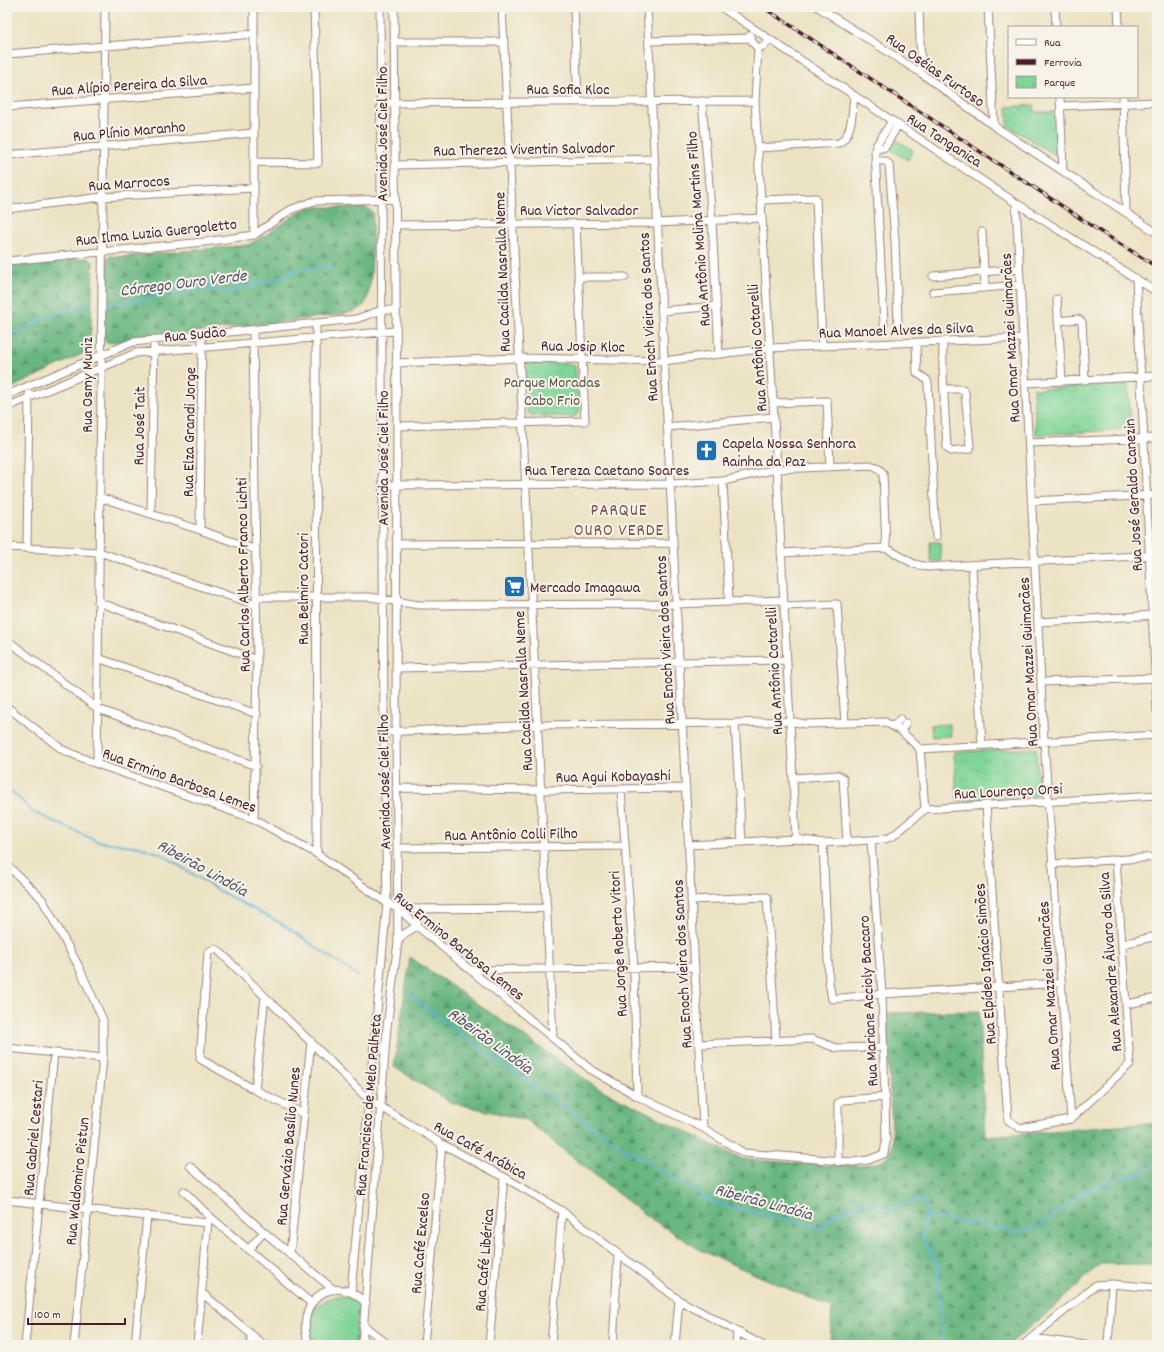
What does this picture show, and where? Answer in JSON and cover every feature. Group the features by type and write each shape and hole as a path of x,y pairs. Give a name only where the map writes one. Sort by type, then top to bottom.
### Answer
{"street":[{"name":"Rua Osmy Muniz","path":"97,764 101,251 105,7"},
{"path":"254,7 254,235"},
{"path":"254,162 318,163 314,7"},
{"name":"Avenida José Ciel Filho","path":"380,7 384,732 387,903"},
{"name":"Avenida José Ciel Filho","path":"394,7 395,331 397,426 396,788 399,909"},
{"name":"Rua Cacilda Nasralla Neme","path":"502,7 518,358 523,422 553,1038"},
{"path":"574,7 578,102"},
{"name":"Rua Enoch Vieira dos Santos","path":"647,7 656,223 671,484 703,1128"},
{"name":"Rua Tanganica","path":"721,7 1016,203 1157,292"},
{"name":"Rua Oséias Furtoso","path":"818,7 921,74 994,126 1064,170 1157,233"},
{"path":"919,7 921,74"},
{"path":"988,7 994,126"},
{"path":"1055,7 1056,26"},
{"path":"1118,7 1119,26"},
{"path":"749,27 751,38 758,48 764,46 769,40"},
{"path":"7,54 104,48 254,34"},
{"path":"648,41 751,38"},
{"path":"394,42 504,42"},
{"name":"Rua Antônio Cotarelli","path":"758,48 755,101 777,469 796,839"},
{"name":"Rua Alípio Pereira da Silva","path":"7,107 254,88"},
{"path":"758,148 839,143 846,140 849,133 854,96"},
{"path":"1060,98 1064,170"},
{"path":"1060,106 1124,100 1157,102"},
{"path":"1124,100 1126,211"},
{"name":"Rua Antônio Molina Martins Filho","path":"702,101 712,221 719,354"},
{"name":"Rua Sofia Kloc","path":"381,104 755,101"},
{"path":"884,324 875,150 884,132 892,121"},
{"path":"875,150 885,147 898,125"},
{"name":"Rua Plínio Maranho","path":"7,155 254,133"},
{"name":"Rua Thereza Viventin Salvador","path":"395,165 653,159"},
{"path":"875,161 885,161 889,164 895,240 898,323"},
{"name":"Rua Marrocos","path":"7,209 102,198 254,188"},
{"path":"761,200 816,198 822,346"},
{"name":"Rua Ilma Luzia Guergoletto","path":"7,260 204,242 254,235 290,210 314,201 395,199"},
{"name":"Rua Omar Mazzei Guimarães","path":"1016,203 1044,741 1071,1119"},
{"name":"Rua Victor Salvador","path":"395,225 656,223 762,218"},
{"path":"397,426 586,421 576,224"},
{"path":"982,232 985,288"},
{"path":"933,276 1019,268"},
{"path":"578,277 625,277"},
{"name":"Rua José Geraldo Canezin","path":"1136,278 1149,556 1154,616 1157,710"},
{"path":"933,292 1020,285"},
{"path":"1057,299 1062,381"},
{"path":"661,311 716,306"},
{"name":"Rua Sudão","path":"7,395 133,342 202,334 316,324 356,319 382,310 395,310"},
{"path":"1058,321 1078,319 1082,322 1085,380"},
{"name":"Rua Belmiro Catori","path":"316,324 317,854"},
{"name":"Rua Carlos Alberto Franco Lichti","path":"253,330 257,660 254,819"},
{"name":"Rua Sudão","path":"7,407 136,353 154,350 395,331"},
{"name":"Rua Elza Grandi Jorge","path":"200,530 202,334"},
{"name":"Rua Manoel Alves da Silva","path":"769,348 1023,338"},
{"name":"Rua José Tait","path":"151,513 154,339"},
{"path":"916,342 917,373 927,380 928,384 936,537"},
{"path":"943,342 944,389 947,448 951,451 966,451 970,449 970,445 965,393 963,389 959,388 944,389"},
{"name":"Rua Josip Kloc","path":"396,363 518,358 582,358 663,361 769,348"},
{"path":"1025,383 1157,376"},
{"path":"27,548 30,386"},
{"path":"773,403 827,401 830,466"},
{"path":"667,427 774,417"},
{"path":"1029,443 1157,438"},
{"name":"Rua Tereza Caetano Soares","path":"383,485 526,483 671,484 723,481 777,469 870,465 877,467 883,473 886,548"},
{"path":"723,481 729,602"},
{"path":"1031,502 1157,495"},
{"path":"99,497 151,513 256,550"},
{"path":"397,544 673,543"},
{"path":"7,547 99,552 256,605"},
{"path":"781,553 886,548 921,566 972,566 1157,556"},
{"path":"972,566 982,745"},
{"path":"256,597 383,598 419,605 676,604 729,602 837,604 845,723"},
{"path":"98,602 257,660"},
{"path":"1039,622 1154,616"},
{"path":"7,640 98,709 256,766"},
{"path":"98,658 257,714"},
{"path":"396,668 786,660"},
{"path":"1042,682 1156,678"},
{"name":"Rua Ermino Barbosa Lemes","path":"7,707 63,750 97,764 254,819 317,854 387,903 399,909 417,926 590,1069 637,1096 703,1128 744,1153 838,1162 864,1162 879,1157"},
{"path":"384,732 538,725 735,724 790,721 805,724 885,722 897,728 920,749 925,809 897,833 887,838 822,843 796,839 689,845"},
{"path":"897,728 903,721"},
{"path":"735,724 742,842"},
{"path":"920,749 1157,734"},
{"path":"793,778 838,775 843,778 847,842"},
{"name":"Rua Agui Kobayashi","path":"396,788 541,790 686,788"},
{"name":"Rua Jorge Roberto Vitori","path":"621,789 634,968 637,1096"},
{"name":"Rua Lourenço Orsi","path":"925,809 1157,795"},
{"name":"Rua Elpídeo Ignácio Simões","path":"986,805 1008,1120 1020,1128 1071,1119"},
{"name":"Rua Mariane Accioly Baccaro","path":"871,840 882,994 886,1097 886,1149 884,1154 879,1157"},
{"path":"822,843 832,999 882,994 1062,983"},
{"name":"Rua Antônio Colli Filho","path":"398,848 625,846"},
{"path":"1052,864 1157,856"},
{"name":"Rua Alexandre Álvaro da Silva","path":"1071,1119 1130,1064 1116,859"},
{"name":"Rua Waldomiro Pistun","path":"7,865 42,899 78,965 103,1020 103,1058 74,1345"},
{"path":"692,900 767,897 776,1040"},
{"name":"Rua Francisco de Melo Palheta","path":"351,1292 387,903"},
{"path":"399,909 547,908"},
{"name":"Rua Francisco de Melo Palheta","path":"362,1342 380,1107 387,1027 398,942 399,909"},
{"path":"398,942 404,934 417,926 419,914 423,909"},
{"path":"1123,944 1157,936"},
{"name":"Rua Café Arábica","path":"255,1090 200,1059 208,952 212,949 218,950 368,1099 442,1144 504,1177 562,1211 679,1300 762,1345"},
{"path":"472,970 695,967"},
{"path":"265,998 255,1090 304,1114"},
{"path":"1126,1004 1157,998"},
{"path":"698,1044 812,1039 836,1048 884,1047"},
{"name":"Rua Gervázio Basílio Nunes","path":"290,1254 311,1041"},
{"path":"7,1048 103,1058"},
{"name":"Rua Gabriel Cestari","path":"25,1345 54,1053"},
{"path":"838,1162 838,1103 843,1100 886,1097"},
{"name":"Rua Café Excelso","path":"424,1345 442,1144"},
{"path":"190,1166 264,1232 334,1290"},
{"name":"Rua Café Libérica","path":"489,1345 504,1177"},
{"path":"184,1191 208,1215 312,1303"},
{"path":"7,1200 208,1223"},
{"path":"551,1345 562,1211"},
{"path":"135,1345 147,1215"},
{"path":"198,1345 208,1215"},
{"path":"248,1250 264,1232"},
{"path":"614,1345 618,1255"},
{"path":"1023,1345 1091,1288 1102,1284 1112,1284 1157,1288"},
{"path":"1108,1345 1112,1284"},
{"path":"304,1345 304,1320 312,1303 324,1292 334,1290 351,1292 366,1303"},
{"path":"202,1293 264,1345"},
{"path":"675,1345 679,1300"},
{"path":"363,1325 389,1345"},
{"path":"736,1345 737,1332"},
{"path":"251,1335 251,1345"},
{"path":"305,1335 310,1345"},
{"path":"1031,1338 1086,1345"},
{"path":"362,1342 369,1345"}],"green space":[{"path":"1034,105 1035,112 1058,112 1060,158 1008,126 1007,107"},
{"path":"896,140 913,150 908,160 890,150"},
{"path":"307,208 367,208 373,212 370,284 366,302 359,309 344,314 106,343 104,338 107,259 110,256 120,257 248,245 269,233 299,212"},
{"path":"87,258 93,262 90,350 7,390 7,265"},
{"name":"Parque Moradas Cabo Frio","path":"532,363 571,364 575,366 580,410 578,414 574,417 530,415 527,411 526,371 528,365"},
{"path":"1128,384 1131,429 1036,435 1033,389"},
{"path":"930,542 940,542 941,561 930,561"},
{"path":"950,724 951,736 932,737 931,725"},
{"path":"1036,748 1039,796 957,801 954,752"},
{"path":"410,957 598,1088 742,1159 831,1166 877,1163 886,1158 893,1146 886,1013 979,1011 985,1136 1157,1123 1157,1264 1100,1264 1049,1312 1008,1345 830,1345 832,1308 702,1251 645,1215 526,1120 450,1102 394,1067"},
{"path":"341,1295 359,1304 355,1345 316,1345 311,1336 309,1327 309,1319 312,1312 323,1302"}],"waterway":[{"name":"Córrego Ouro Verde","path":"106,304 135,301 179,291 191,292 204,288 226,292 266,282 294,271 317,267 332,267"},
{"name":"Córrego Ouro Verde","path":"7,336 57,313 79,307 90,306"},
{"name":"Ribeirão Lindóia","path":"7,787 33,812 97,841 140,847 161,854 221,892 284,925 359,977"},
{"name":"Ribeirão Lindóia","path":"408,993 461,1035 618,1144 712,1202 819,1228 823,1227 833,1215 866,1202 877,1202 887,1209 922,1200 926,1202 926,1213 929,1216 1018,1233 1038,1227 1083,1192 1118,1179 1139,1175 1157,1163"},
{"path":"926,1214 921,1235 939,1268 938,1290 942,1333 940,1345"}],"railway":[{"path":"763,7 1101,232 1157,267"}],"place":[{"name":"Capela Nossa Senhora Rainha da Paz","path":"707,451"},
{"name":"Mercado Imagawa","path":"515,586"}],"district":[{"name":"PARQUE OURO VERDE","path":"619,519"}]}
